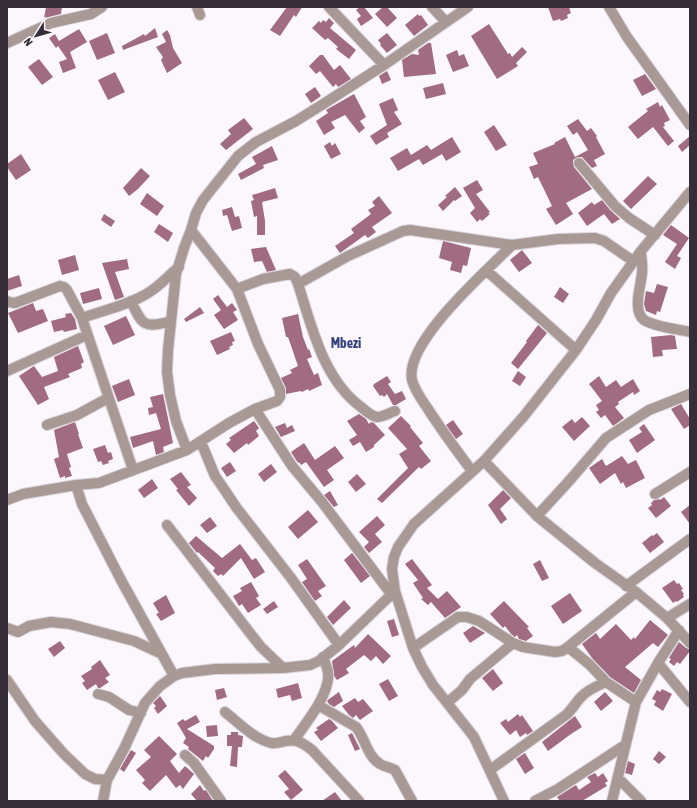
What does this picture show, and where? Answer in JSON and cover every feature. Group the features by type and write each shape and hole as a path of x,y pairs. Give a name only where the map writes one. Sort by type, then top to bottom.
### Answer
{"street":[{"path":"7,43 51,23 91,14 102,7"},
{"path":"329,7 384,65"},
{"path":"432,7 446,22"},
{"path":"187,450 176,421 170,395 167,372 168,350 176,274 196,213 203,200 238,156 256,142 309,113 384,65 468,7"},
{"path":"609,7 626,36 690,125"},
{"path":"579,163 615,206 629,218 655,235"},
{"path":"504,801 472,733 447,703 426,673 413,648 393,593 392,569 398,547 414,524 484,460 524,416 576,350 596,320 611,293 633,261 690,192"},
{"path":"7,500 23,494 99,482 187,450 229,423 254,409 277,401 280,397 280,390 258,344 236,290 216,260 191,230"},
{"path":"298,284 348,256 403,231 410,230 512,245 558,239 595,238 604,241 633,261"},
{"path":"472,471 416,392 412,379 412,365 418,351 431,330 448,309 512,245"},
{"path":"641,251 642,270 637,309 640,316 655,324 689,330"},
{"path":"82,318 131,301 155,289 179,267"},
{"path":"487,271 576,350"},
{"path":"236,290 263,279 290,274 295,277 320,350 337,384 350,399 372,415 377,417 383,416 395,411"},
{"path":"7,301 15,303 60,286 67,290 82,318 133,470"},
{"path":"131,301 141,320 146,325 153,326 171,321"},
{"path":"7,371 87,335"},
{"path":"537,516 606,438 649,410 690,394"},
{"path":"48,425 77,415 108,398"},
{"path":"254,409 292,466 327,508 393,593"},
{"path":"201,442 215,476 339,645"},
{"path":"484,460 537,516 626,586 636,592 667,618 690,643"},
{"path":"655,494 690,472"},
{"path":"76,485 82,504 121,580 174,676"},
{"path":"167,525 261,647 283,668"},
{"path":"626,586 690,539"},
{"path":"413,648 458,617 467,617 479,621 513,644 555,652 562,651 636,592"},
{"path":"103,801 107,780 146,703 160,686 174,676 182,673 215,669 283,668 310,665 324,657 339,645 393,593"},
{"path":"667,618 690,604"},
{"path":"7,628 18,632 29,626 51,622 70,624 134,641 162,654"},
{"path":"612,801 636,702 679,630"},
{"path":"447,703 462,690 470,680 513,644"},
{"path":"568,647 589,664 606,682 636,702"},
{"path":"294,740 318,705 328,684 328,672 324,657"},
{"path":"658,663 690,702"},
{"path":"7,680 35,721 64,754 85,774 95,779 107,780"},
{"path":"490,770 566,715 572,710 584,694 606,682"},
{"path":"98,694 109,697 129,710 141,713"},
{"path":"318,705 356,727 375,760 379,764 395,770 412,801"},
{"path":"226,712 265,741 278,743 294,740 302,743 312,750 359,801"},
{"path":"535,801 558,789 625,745"},
{"path":"185,755 194,764 221,801"},
{"path":"618,778 640,801"}],"building":[{"path":"46,7 62,7 61,14 44,18"},
{"path":"287,7 302,7 296,17 294,15 280,36 270,30"},
{"path":"360,7 364,7 373,18 361,26 357,19 361,16 356,10"},
{"path":"383,7 387,7 397,18 387,27 375,14"},
{"path":"548,7 569,7 571,13 567,15 568,18 561,21 560,19 553,21"},
{"path":"418,14 419,16 421,15 428,25 414,36 405,25"},
{"path":"329,18 334,23 330,28 356,50 349,59 336,49 338,47 328,38 325,40 312,28 319,21 321,23 323,20 326,22"},
{"path":"489,24 508,54 510,53 512,57 522,47 527,52 516,63 518,66 497,79 471,36"},
{"path":"155,28 158,37 123,50 122,46 144,34 145,36"},
{"path":"79,29 87,42 70,52 76,68 63,73 59,62 67,59 58,46 56,48 49,38 55,34 59,41"},
{"path":"167,30 170,35 173,48 182,63 167,73 161,60 163,57 156,47 166,42 162,34"},
{"path":"107,33 115,53 97,60 89,41"},
{"path":"387,33 397,45 387,53 380,45 381,44 378,40"},
{"path":"428,43 431,43 436,74 404,77 402,60 412,54 419,55 418,50"},
{"path":"457,50 459,56 464,54 469,66 453,72 446,55"},
{"path":"320,55 323,55 334,70 340,65 351,79 338,87 336,84 333,87 320,71 316,74 309,66"},
{"path":"39,59 53,77 42,85 28,67"},
{"path":"387,71 391,80 382,84 379,76"},
{"path":"115,72 125,92 108,100 98,80"},
{"path":"645,74 656,89 642,96 633,80"},
{"path":"443,83 446,94 426,99 423,88"},
{"path":"315,87 321,96 311,103 305,94"},
{"path":"354,94 366,117 360,121 365,128 359,133 345,115 331,122 335,128 324,135 316,121 328,113 326,110"},
{"path":"393,98 398,110 394,112 402,124 387,133 389,137 376,145 370,136 387,125 379,104"},
{"path":"658,102 660,107 662,105 670,120 664,123 665,126 663,127 674,141 668,146 653,127 638,139 628,127 648,111 646,109"},
{"path":"244,118 253,129 226,150 220,144 231,134 228,130"},
{"path":"578,119 587,131 591,128 597,136 596,137 605,154 594,160 597,166 592,168 582,157 578,157 573,160 574,167 592,189 566,203 573,214 556,225 546,209 552,206 538,177 534,179 529,167 538,164 533,153 555,144 554,143 565,137 575,157 588,150 577,132 573,135 567,126"},
{"path":"494,125 507,145 496,151 484,132"},
{"path":"690,136 690,145 682,152 678,146"},
{"path":"452,137 461,152 446,161 442,154 423,165 419,159 398,171 390,158 407,148 411,155 427,145 431,150"},
{"path":"330,142 332,146 335,143 341,154 331,159 324,146"},
{"path":"272,146 278,160 263,165 264,168 241,180 238,174 256,164 252,157"},
{"path":"21,154 31,170 16,180 7,167 7,164"},
{"path":"141,168 150,176 129,196 123,188"},
{"path":"648,176 657,184 631,209 623,201"},
{"path":"477,180 483,190 476,194 490,214 482,221 480,219 477,222 470,213 475,208 463,188"},
{"path":"455,187 462,196 455,201 454,200 443,211 438,205"},
{"path":"275,188 278,198 262,202 265,221 265,235 257,235 257,216 254,217 251,201 254,200 252,195"},
{"path":"147,193 164,206 157,216 140,204"},
{"path":"379,196 392,213 372,227 376,232 368,238 365,235 340,253 335,246 354,233 351,229 371,214 368,210 375,206 372,202"},
{"path":"602,200 620,219 612,224 604,214 587,226 578,213 592,202 594,205"},
{"path":"232,207 235,217 239,216 242,228 232,231 227,215 223,216 222,210"},
{"path":"104,214 115,221 111,227 101,220"},
{"path":"159,224 173,233 168,242 154,232"},
{"path":"671,225 689,238 677,256 681,258 675,269 665,262 677,244 663,235"},
{"path":"443,241 471,248 467,266 463,265 461,273 450,270 452,262 439,258"},
{"path":"266,247 276,270 267,272 262,261 254,262 251,249"},
{"path":"522,250 532,263 519,272 510,260"},
{"path":"75,255 79,270 62,275 58,260"},
{"path":"127,259 129,269 115,272 124,297 115,300 102,263"},
{"path":"19,275 22,286 7,291 7,279"},
{"path":"657,284 668,287 660,312 657,311 656,315 646,311 644,304 646,291 654,293"},
{"path":"560,287 569,294 563,303 554,297"},
{"path":"99,288 102,299 83,304 80,293"},
{"path":"218,295 227,307 232,303 237,310 233,312 238,320 224,329 214,315 221,310 213,299"},
{"path":"33,303 36,311 43,309 48,321 18,333 8,313"},
{"path":"200,307 204,313 186,322 184,319"},
{"path":"71,313 75,319 77,329 64,332 63,330 54,332 51,321 66,317 65,314"},
{"path":"298,314 303,337 312,357 307,359 314,375 318,373 322,385 309,391 308,389 302,392 286,394 286,388 281,378 292,373 290,370 298,366 288,337 286,337 282,318"},
{"path":"126,316 135,335 113,345 104,326"},
{"path":"538,325 547,333 518,369 511,363"},
{"path":"231,332 235,341 232,342 233,345 229,347 230,349 217,355 210,341"},
{"path":"675,336 677,349 662,350 663,356 653,357 651,337"},
{"path":"78,346 84,362 81,364 82,368 68,374 70,377 44,387 49,399 38,405 19,376 34,366 42,377 58,371 54,357"},
{"path":"518,371 526,377 520,386 512,381"},
{"path":"387,376 391,382 388,384 395,394 402,391 406,399 396,405 393,405 387,394 384,397 382,395 380,396 373,386"},
{"path":"599,376 606,387 616,380 621,387 633,379 640,391 634,395 633,392 618,402 619,404 615,407 624,418 613,426 605,415 601,418 596,412 599,410 596,405 602,401 589,384"},
{"path":"129,379 135,395 118,402 112,386"},
{"path":"163,394 173,443 163,447 164,452 156,455 153,441 133,448 130,437 161,429 156,413 149,415 148,408 153,407 150,397"},
{"path":"681,404 690,419 690,425 684,429 671,409"},
{"path":"359,414 366,419 369,424 371,422 374,423 385,435 374,445 374,447 366,452 360,442 353,446 349,440 357,435 347,421"},
{"path":"401,416 411,426 410,427 423,443 419,446 431,461 421,469 419,467 382,503 377,499 408,468 399,454 407,449 388,428"},
{"path":"582,417 590,426 574,441 562,427 572,419 575,423"},
{"path":"453,420 463,434 456,439 446,425"},
{"path":"254,421 259,428 256,431 259,436 248,445 247,443 234,453 226,444 231,440 229,438"},
{"path":"75,422 83,448 67,454 72,476 60,478 54,459 59,457 54,430"},
{"path":"285,423 287,428 292,425 295,431 281,437 275,427"},
{"path":"644,424 655,440 637,453 629,440 642,432 639,428"},
{"path":"304,443 315,460 335,446 344,458 327,470 334,480 324,487 306,462 301,465 299,462 298,463 291,452"},
{"path":"105,445 108,453 111,452 113,459 108,461 109,463 103,465 101,461 98,462 93,449"},
{"path":"622,456 628,464 636,460 645,478 626,488 623,482 621,484 615,473 600,484 589,468 602,459 606,466"},
{"path":"230,462 236,471 227,477 221,468"},
{"path":"271,464 277,472 264,482 258,474"},
{"path":"181,472 191,485 187,487 197,498 189,506 176,490 178,489 170,479"},
{"path":"357,474 366,484 356,492 348,482"},
{"path":"152,479 158,488 144,498 138,490"},
{"path":"503,490 511,498 500,509 507,519 501,524 488,505"},
{"path":"330,491 338,505 334,507 324,495"},
{"path":"664,497 671,506 656,518 648,508 652,505 651,503 654,500 660,500"},
{"path":"690,505 690,524 681,512"},
{"path":"308,510 318,522 298,539 288,527"},
{"path":"377,516 385,525 375,534 382,542 369,553 364,547 369,542 359,532"},
{"path":"210,517 217,526 207,533 200,525"},
{"path":"657,533 664,542 650,553 642,543"},
{"path":"196,536 222,558 240,544 252,560 256,558 265,572 254,579 241,558 223,576 221,574 218,576 213,571 215,568 198,552 197,553 189,543"},
{"path":"352,553 370,576 361,583 344,560"},
{"path":"307,559 326,586 318,591 322,596 315,601 302,582 307,579 298,565"},
{"path":"412,559 432,585 427,588 438,599 447,591 461,607 445,618 431,602 428,605 421,599 423,598 413,583 418,580 405,564"},
{"path":"540,560 549,578 542,581 533,564"},
{"path":"674,580 677,584 679,583 683,589 681,590 684,597 673,603 662,588"},
{"path":"251,582 259,596 256,598 261,605 248,613 242,604 239,606 233,596 242,591 240,588"},
{"path":"570,593 582,611 563,624 551,606"},
{"path":"166,595 175,613 161,621 156,614 159,613 153,603"},
{"path":"344,600 351,608 333,625 327,617"},
{"path":"274,601 278,607 267,614 263,609"},
{"path":"504,601 529,627 527,628 533,636 526,641 519,639 517,635 515,637 505,626 503,628 490,614"},
{"path":"394,619 399,635 392,637 387,621"},
{"path":"650,620 668,635 658,647 653,643 625,667 641,680 634,693 610,677 592,658 582,644 596,633 600,639 616,624 631,640 634,637 635,639"},
{"path":"473,626 485,633 470,643 463,633"},
{"path":"368,634 391,656 383,664 376,656 371,661 364,655 346,669 349,673 337,680 334,676 332,661 354,645 355,648"},
{"path":"60,641 65,648 54,657 48,649"},
{"path":"679,642 686,648 690,649 690,651 680,664 677,662 674,666 669,662 671,659 669,658"},
{"path":"100,660 110,675 105,678 109,682 100,688 98,688 96,684 87,690 82,683 85,681 81,676 92,669 91,667"},
{"path":"493,669 503,683 493,691 482,678"},
{"path":"388,679 398,696 389,701 379,684"},
{"path":"298,683 302,698 292,701 290,695 278,698 276,689"},
{"path":"224,688 227,697 217,700 215,690"},
{"path":"662,689 672,694 663,711 654,705 656,701 652,699 657,690 660,692"},
{"path":"339,692 343,701 334,707 327,701"},
{"path":"605,692 613,701 601,711 594,702"},
{"path":"160,696 167,706 158,714 154,708 156,706 153,703"},
{"path":"355,698 358,702 363,699 373,711 360,720 356,715 353,718 349,715 342,706"},
{"path":"518,714 520,717 522,715 533,731 520,737 516,730 510,735 500,723 506,719 508,722"},
{"path":"196,715 200,722 187,729 214,746 214,749 208,758 206,756 203,761 183,743 186,738 177,723 183,719 185,721"},
{"path":"575,716 582,727 548,751 542,742"},
{"path":"329,719 338,728 321,741 314,732 318,730 316,728"},
{"path":"217,725 218,736 207,737 206,726"},
{"path":"231,732 238,732 238,735 243,736 242,747 238,747 237,767 230,766 232,746 227,746 227,735 231,735"},
{"path":"352,733 360,749 355,751 348,735"},
{"path":"159,736 177,754 170,761 179,773 185,766 194,774 183,789 180,785 176,788 166,775 150,791 142,783 145,780 136,770 151,757 144,750"},
{"path":"131,750 136,753 124,772 120,769"},
{"path":"659,751 666,757 659,764 653,759"},
{"path":"525,753 534,768 525,774 516,759"},
{"path":"628,761 635,764 632,775 625,773"},
{"path":"285,770 303,790 291,800 284,792 289,789 278,776"},
{"path":"595,773 598,777 603,773 608,781 605,783 607,786 582,801 560,801 557,797 576,785 579,790 591,782 587,777"},
{"path":"200,785 204,791 206,790 213,801 197,801 191,794"},
{"path":"335,792 342,801 322,801"}],"district":[{"name":"Mbezi","path":"346,343"}]}
